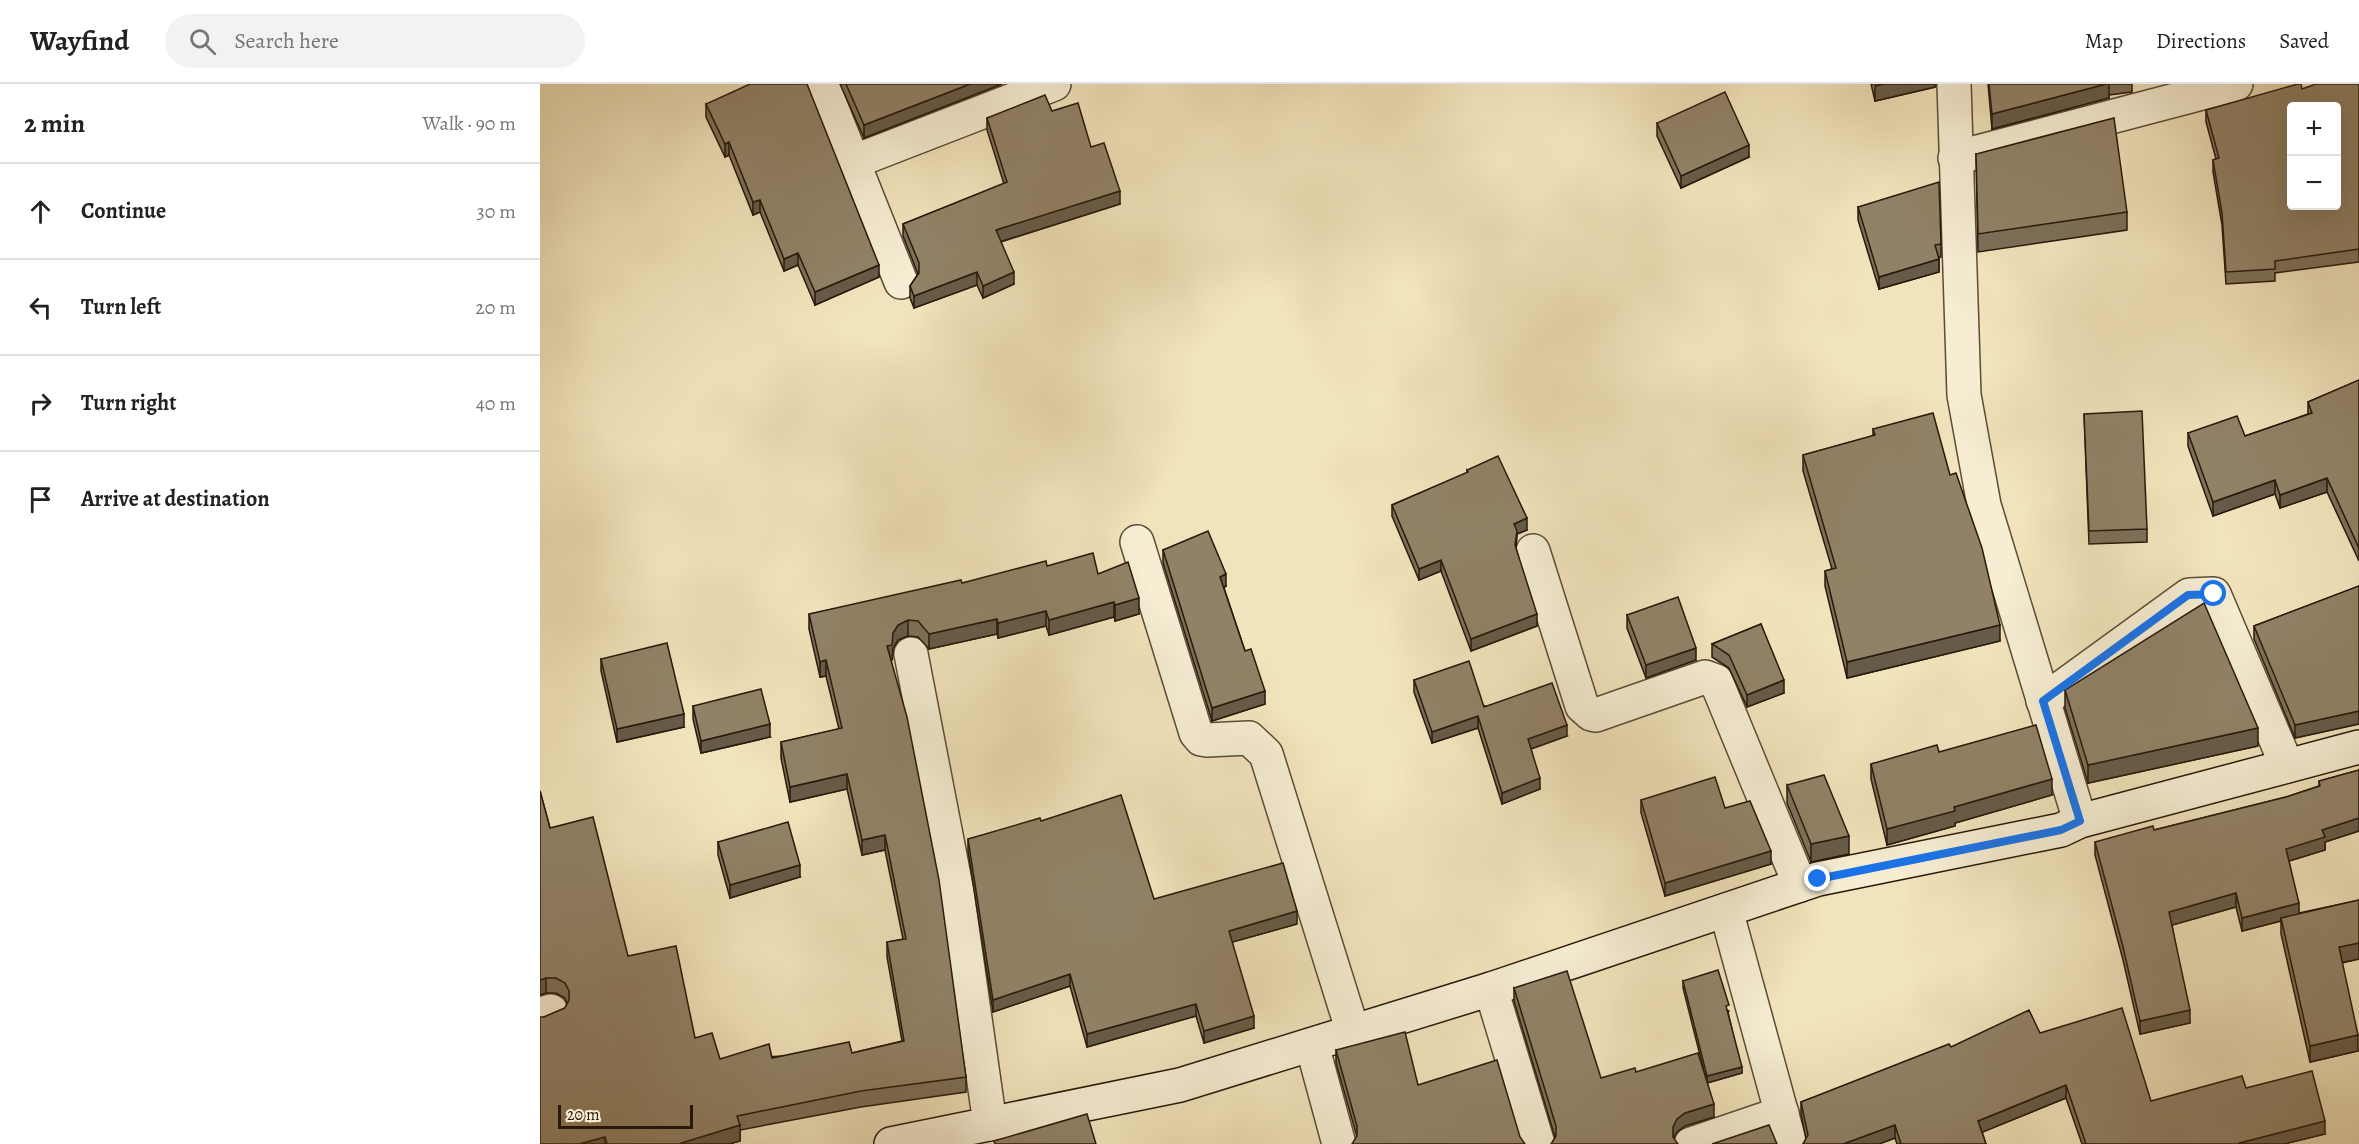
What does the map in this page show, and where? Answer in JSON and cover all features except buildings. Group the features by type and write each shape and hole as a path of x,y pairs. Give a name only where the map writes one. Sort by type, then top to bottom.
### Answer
{"street":[{"path":"822,84 901,282"},
{"path":"853,162 1054,84"},
{"path":"1954,84 1964,395 1984,505 2080,821"},
{"path":"1955,158 2236,84"},
{"path":"1137,542 1196,733 1201,739 1207,740 1249,738 1266,754 1353,1032"},
{"path":"1533,552 1582,706 1591,714 1596,715 1705,677 1716,681 1800,885"},
{"path":"2043,701 2188,595 2214,594 2287,766"},
{"path":"911,654 957,892 990,1124"},
{"path":"891,1144 1180,1085 1491,989 1818,879 2061,830 2080,821 2359,747"},
{"path":"1726,910 1790,1144"},
{"path":"1491,989 1538,1144"},
{"path":"1312,1045 1339,1144"},
{"path":"1691,1144 1782,1113"}],"route":[{"path":"1818,879 2061,830 2080,821 2043,701 2188,595 2214,594"}]}
